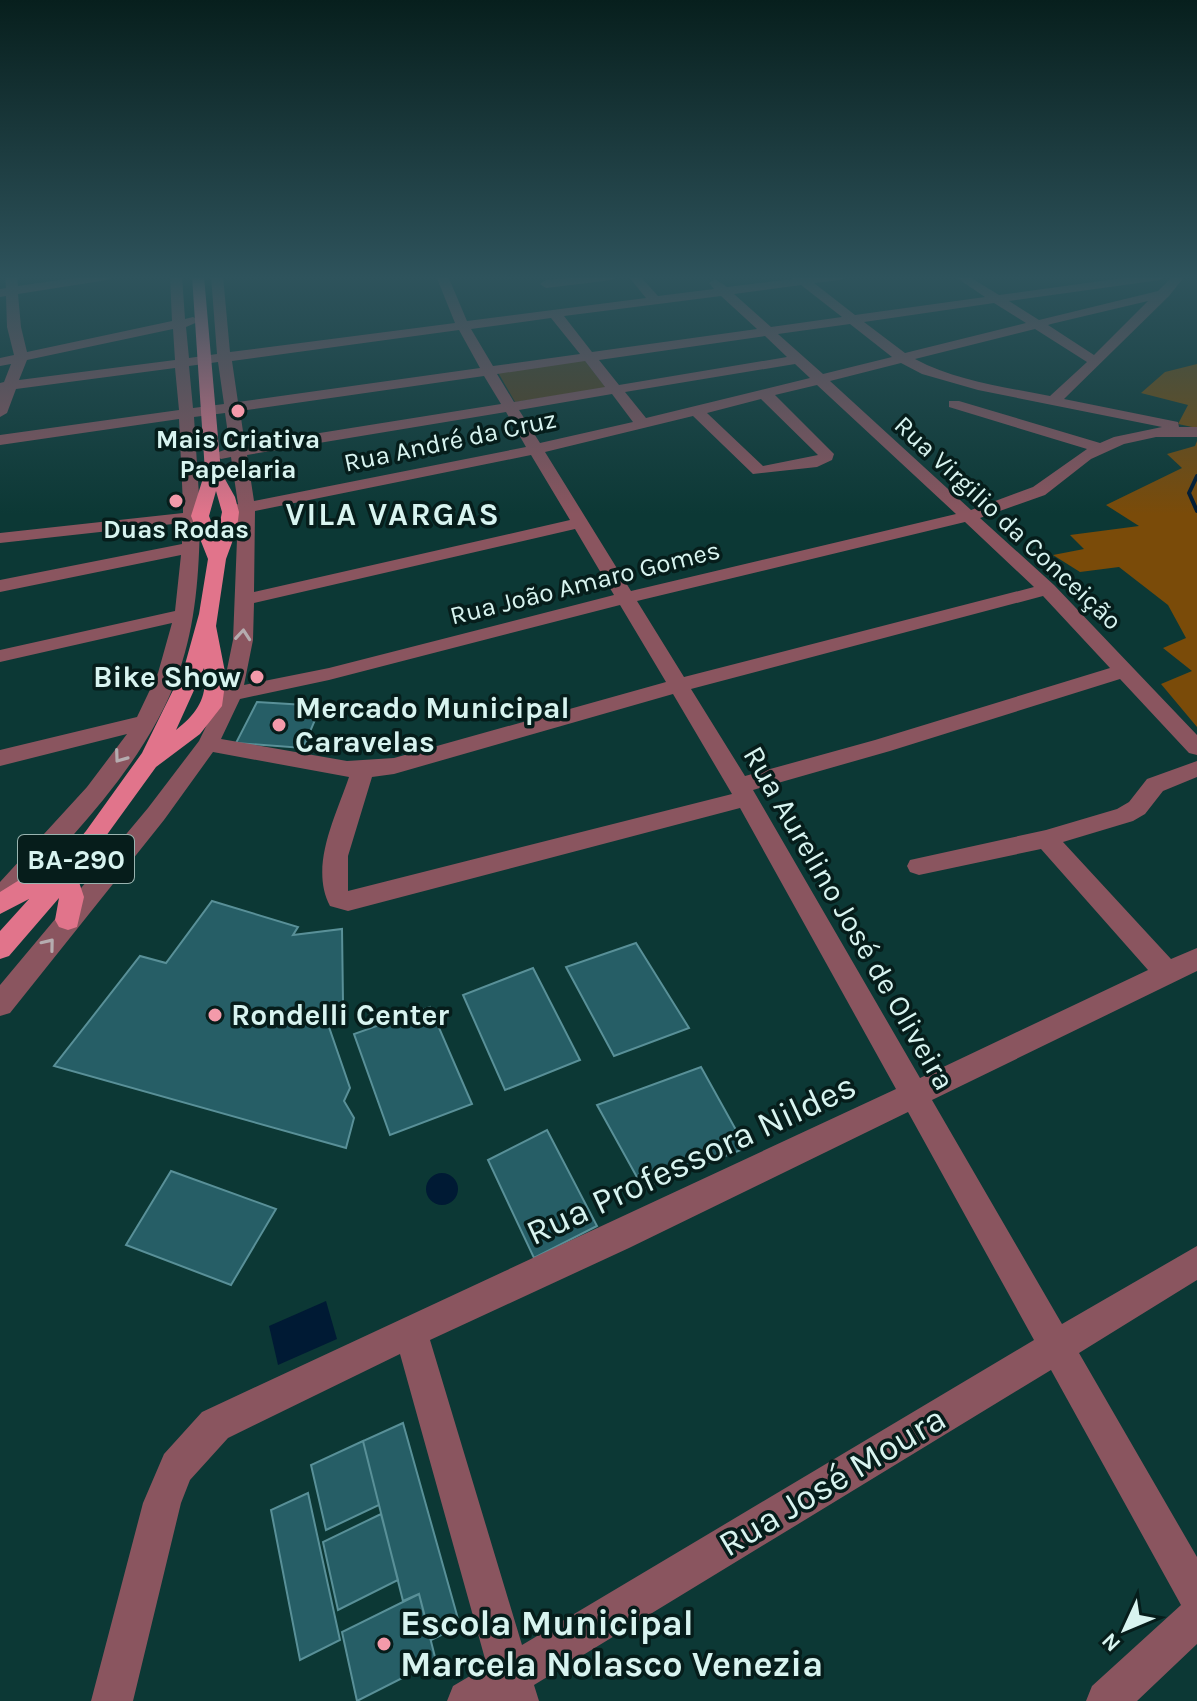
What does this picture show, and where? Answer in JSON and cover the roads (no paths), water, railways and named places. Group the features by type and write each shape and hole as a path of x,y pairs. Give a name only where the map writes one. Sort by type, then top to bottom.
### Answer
{"main road":[{"path":"212,464 235,510 215,526 199,516 212,464 207,410 213,355"},
{"name":"BA-290","path":"0,949 63,875 148,764 188,680 207,625 216,558 235,510"},
{"name":"BA-290","path":"199,516 216,558"},
{"path":"207,625 219,697"},
{"path":"188,680 219,697"},
{"path":"171,716 184,720 219,697"},
{"path":"148,764 219,697"},
{"path":"0,904 38,881 63,875 70,884 73,901 68,920"}],"street":[{"path":"0,362 29,355"},
{"path":"0,898 88,800 145,722 169,666 185,614 189,548 199,516 180,355"},
{"path":"0,1005 156,814 208,744 219,697 243,640 246,599 235,510 237,452 231,407 214,355"},
{"path":"5,386 240,355"},
{"name":"Rua Aurelino José de Oliveira","path":"480,355 742,792 1197,1595"},
{"path":"0,440 592,355"},
{"name":"Rua Virgilio da Conceição","path":"790,355 1047,589 1197,748"},
{"name":"Rua André da Cruz","path":"235,510 534,448 765,394 907,355"},
{"path":"1085,355 1095,361"},
{"path":"1053,401 1101,355"},
{"path":"588,356 642,423"},
{"path":"0,413 5,386 21,357"},
{"path":"901,357 946,378 1197,432"},
{"path":"212,464 237,452 795,360"},
{"path":"695,410 752,467 763,472 817,462 826,457 765,394"},
{"path":"954,404 1099,448 1156,432 1197,432"},
{"name":"Rua João Amaro Gomes","path":"219,697 329,674 624,598 966,517 1039,491 1099,448"},
{"path":"0,538 199,516"},
{"path":"246,599 579,523"},
{"path":"0,586 189,548"},
{"path":"208,744 363,770 423,759 676,686 1047,589"},
{"path":"0,656 185,614"},
{"path":"363,770 336,855 331,884 339,899 348,901 742,792 1126,670"},
{"path":"0,758 145,722"},
{"path":"919,866 1046,839 1125,815 1148,798 1155,785 1197,769"},
{"path":"1046,839 1167,973"},
{"name":"Rua Professora Nildes","path":"112,1701 162,1503 177,1467 215,1425 410,1331 618,1237 1197,959"},
{"name":"Rua José Moura","path":"468,1701 515,1688 1056,1346 1197,1262"},
{"path":"410,1331 515,1688"},
{"path":"1107,1701 1197,1617"}],"water":[{"path":"442,1173 453,1178 458,1189 453,1200 442,1205 431,1200 426,1189 431,1178"},
{"path":"326,1301 337,1339 278,1365 269,1326"}],"waterway":[{"path":"1197,476 1189,493 1197,511"}],"place":[{"name":"Mais Criativa Papelaria","path":"238,411"},
{"name":"Duas Rodas","path":"176,501"},
{"name":"Bike Show","path":"257,677"},
{"name":"Mercado Municipal Caravelas","path":"279,725"},
{"name":"Rondelli Center","path":"215,1015"},
{"name":"Escola Municipal Marcela Nolasco Venezia","path":"384,1644"}],"district":[{"name":"VILA VARGAS","path":"393,514"}]}
